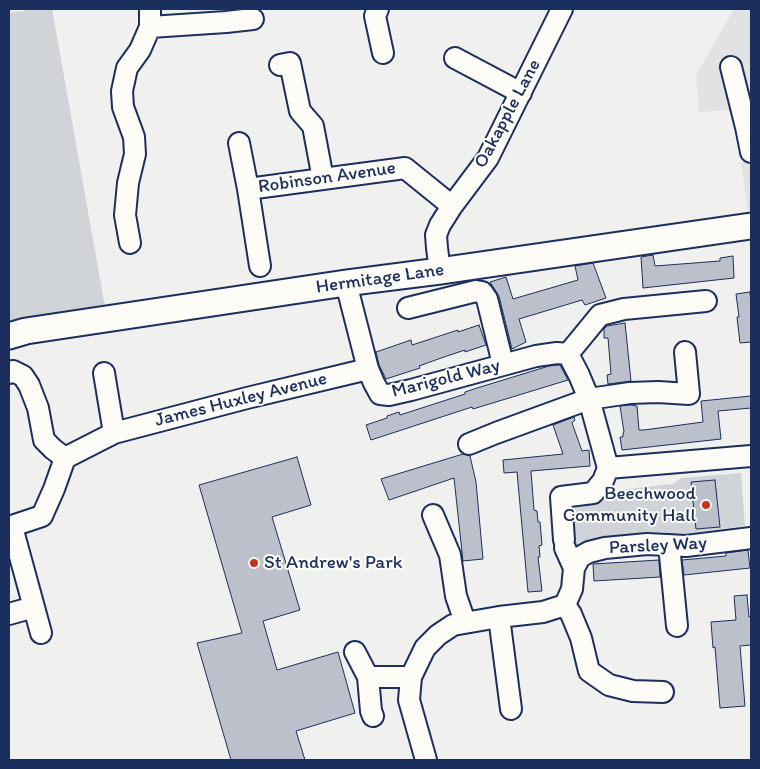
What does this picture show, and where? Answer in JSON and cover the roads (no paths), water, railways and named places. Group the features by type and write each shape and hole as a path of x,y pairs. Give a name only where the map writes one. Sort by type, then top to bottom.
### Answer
{"main road":[{"name":"Hermitage Lane","path":"9,336 26,331 751,226"}],"street":[{"path":"378,9 375,16 383,53"},
{"name":"Oakapple Lane","path":"440,271 436,235 440,225 488,158 521,93 558,10"},
{"path":"130,243 125,215 128,183 134,154 134,137 123,107 122,92 127,68 140,50 150,18 229,15 253,19"},
{"path":"455,58 521,93"},
{"path":"280,65 290,63 300,111 313,126 323,179"},
{"path":"730,67 751,152"},
{"path":"239,143 260,266"},
{"name":"Robinson Avenue","path":"248,189 406,168 452,206"},
{"name":"Marigold Way","path":"346,284 368,369 380,394 389,395 411,390 536,356 557,353 568,354"},
{"path":"408,308 476,291 482,292 487,298 503,364"},
{"path":"426,760 409,700 411,677 424,648 453,625 543,612 565,605 572,589 574,568 565,544 562,497 594,493 603,481 608,468 589,400 580,375 568,354 600,315 624,309 706,301"},
{"path":"469,444 589,400 630,393 689,394 685,352"},
{"name":"James Huxley Avenue","path":"65,458 114,433 368,369"},
{"path":"9,373 13,371 23,376 29,385 38,408 44,440 65,458 42,516 10,527 41,633"},
{"path":"104,373 114,433"},
{"path":"608,468 751,456"},
{"path":"433,514 450,555 456,596 465,622"},
{"name":"Parsley Way","path":"574,568 580,558 589,552 605,548 647,544 686,546 751,538"},
{"path":"669,545 677,626"},
{"path":"565,605 581,638 589,671 609,685 632,691 663,692"},
{"path":"9,614 34,607"},
{"path":"499,617 511,709"},
{"path":"355,652 368,678 373,716"},
{"path":"368,678 411,677"}],"place":[{"name":"Beechwood Community Hall","path":"706,505"},
{"name":"St Andrew's Park","path":"254,563"}]}
